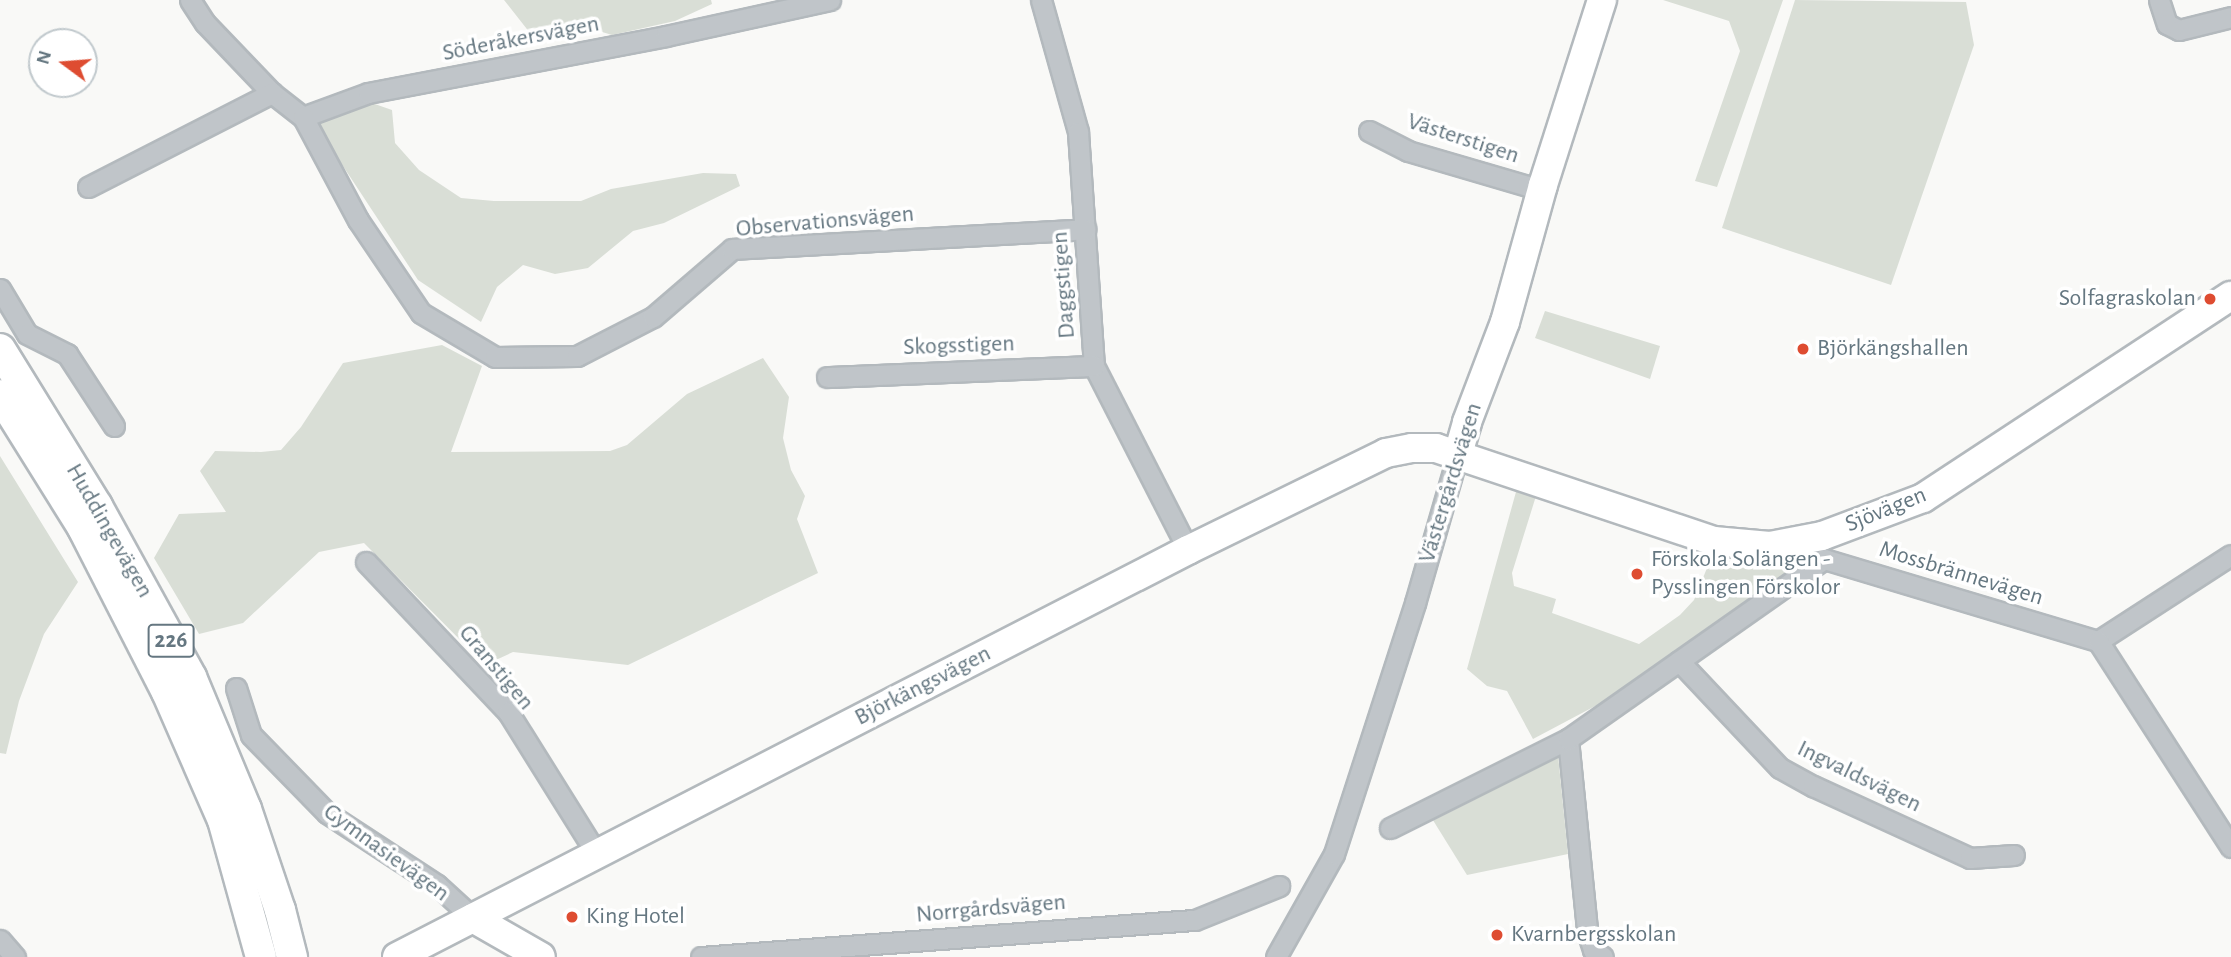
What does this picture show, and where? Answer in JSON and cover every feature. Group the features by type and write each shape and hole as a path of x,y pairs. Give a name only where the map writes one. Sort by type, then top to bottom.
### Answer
{"main road":[{"name":"Huddingevägen","path":"0,349 97,506 191,677 246,809 280,910 292,957"},
{"name":"Huddingevägen","path":"0,395 83,528 167,692 223,820 261,957"}],"street":[{"path":"190,0 205,23 272,93 303,117"},
{"name":"Söderåkersvägen","path":"303,117 368,93 666,36 830,0"},
{"name":"Daggstigen","path":"1041,0 1078,132 1094,366 1188,550"},
{"name":"Västergårdsvägen","path":"1276,957 1334,854 1458,454 1505,322 1543,185 1602,0"},
{"path":"2159,0 2167,24 2179,30 2231,18"},
{"path":"88,187 272,93"},
{"name":"Observationsvägen","path":"303,117 358,220 421,313 495,356 577,356 653,317 732,249 1086,229"},
{"name":"Västerstigen","path":"1369,131 1408,151 1528,186 1543,185"},
{"path":"0,289 27,334 67,354 114,426"},
{"name":"Sjövägen","path":"1458,454 1714,541 1770,546 1809,538 1923,498 2231,296"},
{"name":"Skogsstigen","path":"827,377 1094,366"},
{"name":"Björkängsvägen","path":"397,957 1188,550 1387,453 1427,448 1458,454"},
{"path":"2231,555 2098,641 2231,847"},
{"name":"Mossbrännevägen","path":"1390,828 1568,739 1824,559 2098,641"},
{"name":"Granstigen","path":"366,562 508,712 596,853"},
{"name":"Ingvaldsvägen","path":"1679,661 1780,768 1813,786 1970,858 2014,855"},
{"name":"Gymnasievägen","path":"236,688 251,735 327,813 437,885 473,918 541,957"},
{"path":"1568,739 1587,931 1593,950 1604,957"},
{"name":"Norrgårdsvägen","path":"701,957 1195,920 1279,886"},
{"path":"0,940 15,957"}],"shaded area":[{"path":"504,0 711,0 712,4 675,21 612,35 573,23 530,33"},
{"path":"1663,0 1783,0 1717,187 1695,181 1740,51 1729,21"},
{"path":"1795,0 1966,2 1974,45 1891,285 1722,228"},
{"path":"369,102 392,110 395,143 419,170 461,198 494,201 581,201 611,189 703,173 736,174 740,186 664,223 633,231 588,268 555,274 523,265 497,287 481,322 418,280 316,125 331,115"},
{"path":"1545,311 1660,346 1650,379 1535,338"},
{"path":"442,345 482,366 451,452 610,451 627,445 687,394 763,358 789,397 783,438 791,470 805,496 797,519 818,573 628,665 513,652 485,665 364,543 319,552 243,623 199,634 154,558 179,514 226,512 200,471 215,451 281,450 301,427 343,363"},
{"path":"0,456 78,582 44,634 19,701 6,754 0,753"},
{"path":"1519,481 1536,496 1512,573 1514,586 1556,599 1552,613 1639,644 1680,615 1694,600 1707,568 1706,560 1796,566 1684,648 1599,704 1533,739 1507,691 1487,686 1467,669"},
{"path":"1558,755 1568,854 1467,875 1431,817"}],"place":[{"name":"Solfagraskolan","path":"2210,299"},
{"name":"Björkängshallen","path":"1803,349"},
{"name":"Förskola Solängen - Pysslingen Förskolor","path":"1637,574"},
{"name":"King Hotel","path":"572,917"},
{"name":"Kvarnbergsskolan","path":"1497,935"}]}
